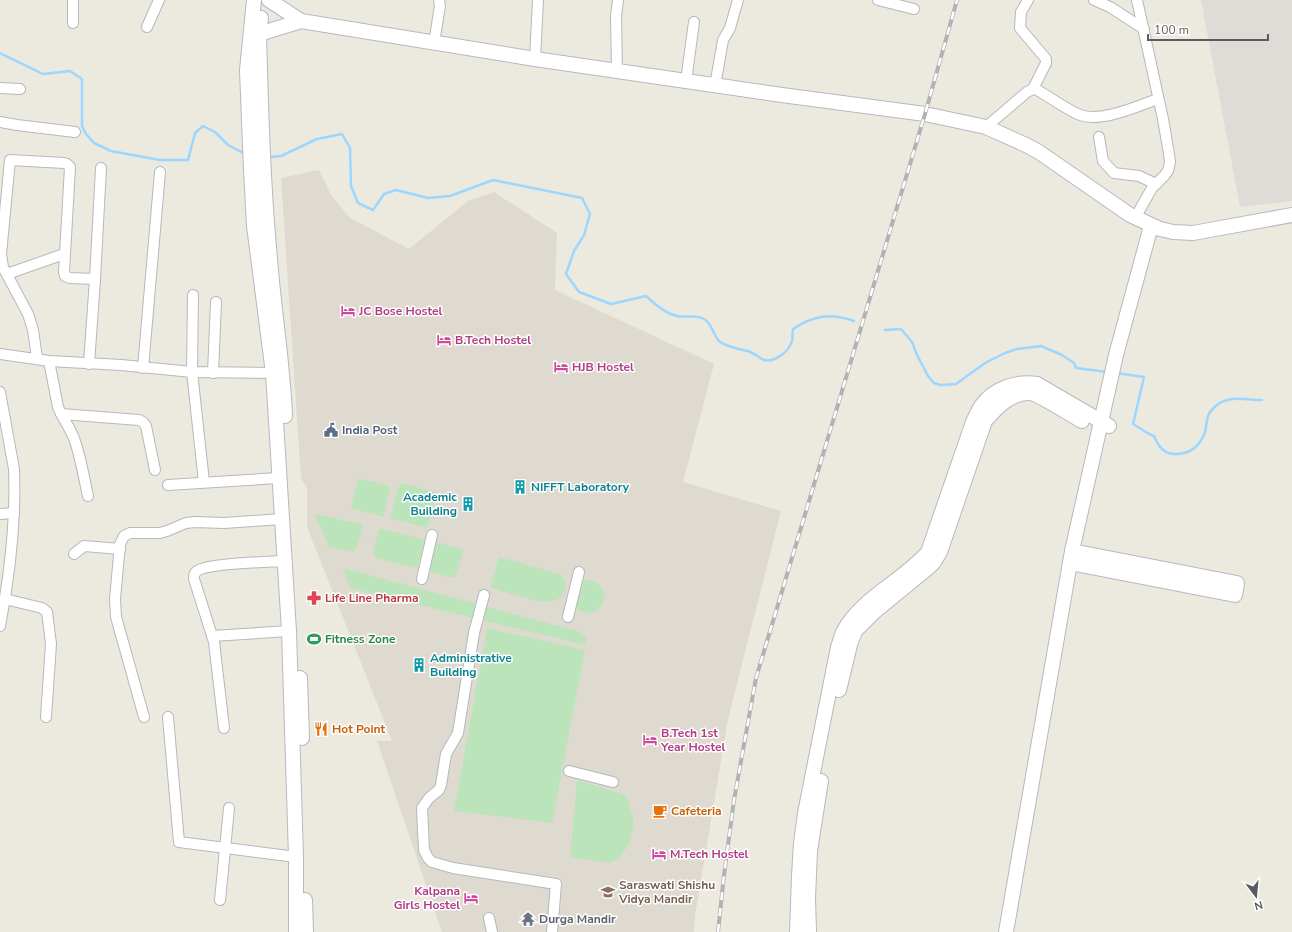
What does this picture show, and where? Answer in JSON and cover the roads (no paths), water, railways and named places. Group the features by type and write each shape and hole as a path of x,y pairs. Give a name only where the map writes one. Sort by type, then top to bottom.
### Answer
{"street":[{"path":"72,23 73,0"},
{"path":"147,27 159,0"},
{"path":"254,0 257,168 272,286 302,706 306,932"},
{"path":"255,34 262,0"},
{"path":"269,0 301,21 535,59 715,86 925,114 986,127 1039,152 1135,218 1155,227 1173,232 1193,233 1292,215"},
{"path":"434,43 438,21 439,0"},
{"path":"535,59 538,0"},
{"path":"617,71 616,16 618,0"},
{"path":"715,86 723,40 730,28 738,0"},
{"path":"878,0 914,9"},
{"path":"986,127 1027,92 1033,89 1046,63 1046,59 1020,28 1021,12 1028,0"},
{"path":"1094,0 1110,7 1144,29"},
{"path":"1135,218 1148,192 1168,171 1170,162 1137,0"},
{"path":"255,34 301,21"},
{"path":"686,81 694,22"},
{"path":"0,88 20,89"},
{"path":"1033,89 1080,115 1088,117 1105,116 1158,99"},
{"path":"0,122 75,132"},
{"path":"1099,137 1103,161 1114,173 1139,176 1156,184"},
{"path":"37,358 33,330 28,314 3,268 1,233 5,159 64,163 70,167 64,272 65,276 70,278 95,279"},
{"path":"89,364 101,168"},
{"path":"143,368 160,172"},
{"path":"1006,932 1075,558 1113,390 1155,227"},
{"path":"7,274 64,254"},
{"path":"192,295 192,372 204,482"},
{"path":"213,372 216,302"},
{"path":"0,354 89,364 192,372 278,373"},
{"path":"49,360 58,407 68,424 75,441 80,456 88,496"},
{"path":"278,373 278,478 289,631 296,857 296,932"},
{"path":"798,932 798,876 805,813 838,647 843,633 853,618 870,600 920,561 928,552 973,422 982,404 993,394 1014,384 1026,382 1036,384 1104,428"},
{"path":"0,392 3,433 14,468 14,513 11,555 4,582 5,599 0,626"},
{"path":"809,932 808,898 811,844 820,787 842,674 856,630 874,612 934,562 940,552 985,421 996,407 1007,399 1021,394 1032,393 1104,428"},
{"path":"61,414 139,420 144,422 155,470"},
{"path":"168,485 278,478"},
{"path":"0,514 14,513"},
{"path":"144,717 116,617 120,544 124,536 130,533 167,532 195,522 224,523 281,519"},
{"path":"422,579 432,535"},
{"path":"74,554 81,548 88,545 120,549"},
{"path":"1075,558 1237,583 1235,595 1075,558"},
{"path":"1015,932 1075,558"},
{"path":"224,728 216,653 194,579 194,574 198,570 214,566 284,561"},
{"path":"568,617 579,572"},
{"path":"484,595 474,633 458,734 446,754 441,785 422,808 424,850 432,862 453,868 556,884 552,932"},
{"path":"5,599 42,608 47,612 51,644 46,717"},
{"path":"212,636 289,631"},
{"path":"168,717 179,842 296,857"},
{"path":"569,771 613,782"},
{"path":"220,900 229,808"},
{"path":"489,918 492,932"}],"waterway":[{"path":"0,53 43,74 70,71 82,79 82,126 86,134 94,143 111,151 160,160 188,160 195,133 203,126 215,132 228,145 245,154"},
{"path":"269,157 281,156 317,139 342,134 350,148 351,186 358,203 373,210 384,194 396,190 428,198 450,196 493,180 582,198 590,214 584,235 574,251 566,274 579,292 611,304 646,296 660,308 672,315 704,319 709,323 719,341 733,348 748,351 764,360 773,360 785,352 792,341 793,329 801,324 815,318 830,316 846,318 854,321"},
{"path":"885,330 901,329 912,342 928,376 934,383 941,385 956,384 985,363 1005,353 1017,349 1041,346 1062,355 1074,363 1076,368 1107,372"},
{"path":"1116,373 1144,377 1133,424 1154,436 1162,449 1172,454 1186,453 1198,445 1205,432 1210,411 1217,405 1233,399 1262,400"}],"railway":[{"path":"718,932 734,800 756,678 925,114 957,0"}],"place":[{"name":"JC Bose Hostel","path":"348,311"},
{"name":"B.Tech Hostel","path":"444,340"},
{"name":"HJB Hostel","path":"561,367"},
{"name":"India Post","path":"331,430"},
{"name":"NIFFT Laboratory","path":"520,487"},
{"name":"Academic Building","path":"468,504"},
{"name":"Life Line Pharma","path":"314,598"},
{"name":"Fitness Zone","path":"314,639"},
{"name":"Administrative Building","path":"419,665"},
{"name":"Hot Point","path":"321,729"},
{"name":"B.Tech 1st Year Hostel","path":"650,740"},
{"name":"Cafeteria","path":"660,811"},
{"name":"M.Tech Hostel","path":"659,854"},
{"name":"Saraswati Shishu Vidya Mandir","path":"608,892"},
{"name":"Kalpana Girls Hostel","path":"471,898"},
{"name":"Durga Mandir","path":"528,919"}]}
